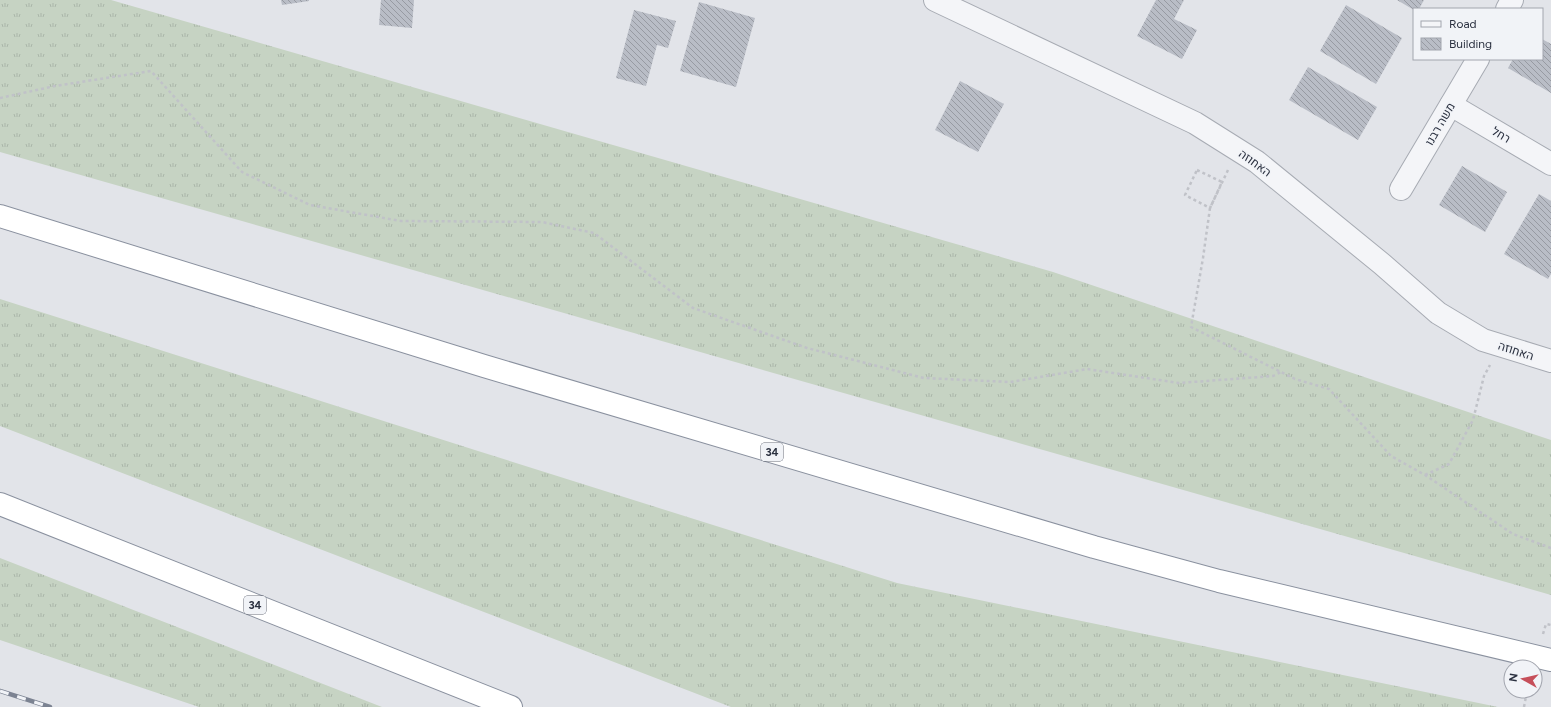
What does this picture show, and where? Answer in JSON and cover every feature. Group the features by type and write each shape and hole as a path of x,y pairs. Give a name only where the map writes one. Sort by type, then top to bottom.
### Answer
{"highway":[{"name":"34","path":"0,216 484,366 1086,545 1219,581 1551,660"},
{"name":"34","path":"0,504 511,707"}],"street":[{"name":"האחוזה","path":"935,0 1195,123 1257,162 1382,264 1438,313 1483,340 1551,361"},
{"name":"משה רבנו","path":"1401,189 1477,60"},
{"name":"רחל","path":"1451,105 1551,164"}],"path":[{"path":"0,98 55,86 151,70 242,172 310,205 401,221 542,222 594,233 693,308 807,348 924,378 1010,382 1087,370 1179,383 1273,376 1281,372"},
{"path":"1210,208 1185,195 1197,170 1222,182 1210,208 1191,327 1295,379 1329,388 1391,456 1425,475 1513,534 1551,548"},
{"path":"1425,475 1449,464 1473,420 1484,376 1502,346"},
{"path":"1546,624 1551,625"}],"green space":[{"path":"0,0 111,0 1053,272 1551,440 1551,595 0,152"},
{"path":"0,299 897,583 1498,707 731,707 0,426"},
{"path":"0,558 382,707 199,707 0,640"}],"building":[{"path":"281,0 309,0 309,1 282,5"},
{"path":"381,0 414,0 412,28 379,25"},
{"path":"1156,0 1184,0 1174,19 1197,30 1182,59 1137,36"},
{"path":"1397,0 1424,0 1420,8 1413,8 1413,9"},
{"path":"699,2 755,18 736,87 680,71"},
{"path":"1346,5 1402,38 1376,84 1320,51"},
{"path":"634,10 676,21 668,48 657,45 646,86 616,78"},
{"path":"1543,40 1551,44 1551,93 1508,68 1512,60 1543,60"},
{"path":"1308,67 1377,107 1358,140 1289,100"},
{"path":"960,81 1004,104 978,152 935,130"},
{"path":"1462,166 1507,192 1485,232 1439,205"},
{"path":"1539,194 1551,201 1551,274 1548,279 1504,254"}],"railway":[{"path":"0,691 50,707"}]}
